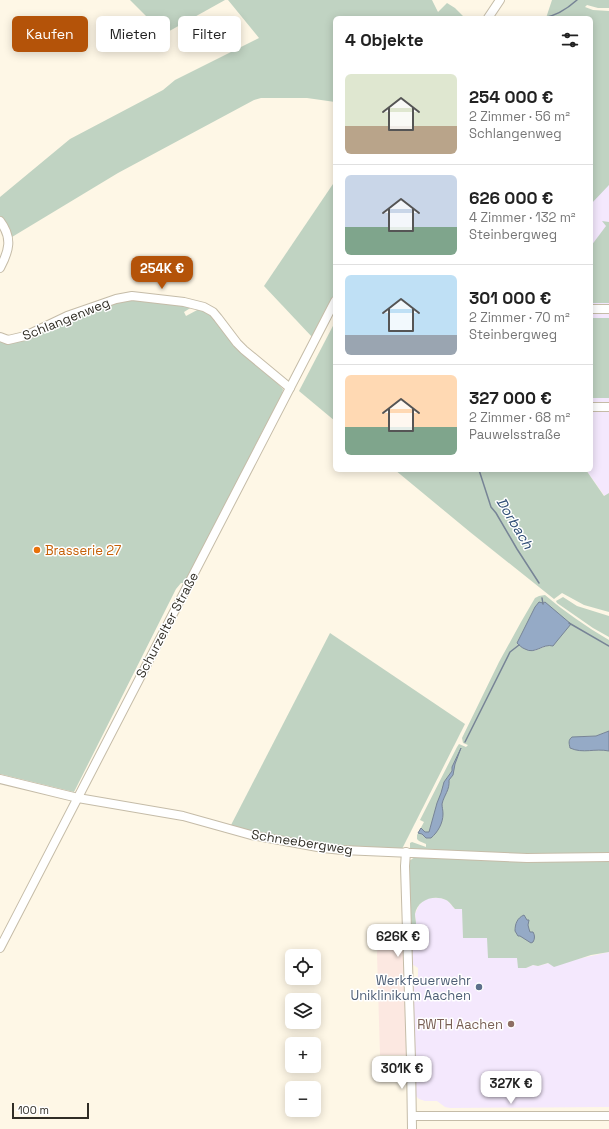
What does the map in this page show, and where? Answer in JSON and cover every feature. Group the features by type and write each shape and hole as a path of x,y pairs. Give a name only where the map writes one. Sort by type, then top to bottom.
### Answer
{"street":[{"path":"489,16 500,0"},
{"path":"0,221 5,229 9,242 7,254 0,268"},
{"name":"Schlangenweg","path":"0,337 8,340 17,339 67,316 116,299 132,296 184,302 204,307 213,312 237,344 290,388"},
{"name":"Schurzelter Straße","path":"0,948 333,305"},
{"path":"593,309 609,310"},
{"path":"593,407 609,407"},
{"name":"Schneebergweg","path":"0,779 78,798 183,816 251,835 323,848 527,858 609,857"},
{"path":"406,852 405,866 412,1060 412,1129"},
{"path":"412,1116 609,1116"}],"shaded area":[{"path":"609,181 609,502 587,472 593,472 593,196"},
{"name":"RWTH Aachen","path":"440,898 447,900 455,909 462,909 487,938 518,958 518,968 526,968 533,965 538,966 549,963 551,965 609,952 609,1107 450,1108 445,1107 437,1101 425,1101 416,1096 413,984 414,981 418,979 418,968 412,964 410,925 416,923 415,914 419,905 425,899"},
{"path":"378,937 404,939 406,1055 380,1055 377,954"}],"green space":[{"path":"130,0 225,0 196,16 178,16 178,26 170,31 170,16 146,16"},
{"path":"228,0 432,0 438,12 447,3 463,16 333,16 333,102 307,98 261,98 254,100 118,173 12,237 0,220 0,197 70,139 163,90 175,80 231,52 241,52 241,47 259,38"},
{"path":"552,0 609,0 609,8 598,8 587,5 585,7 593,10 609,11 609,185 593,202 593,16 547,16"},
{"path":"333,184 333,298 313,338 264,286"},
{"path":"602,221 609,222 609,303 593,303 593,243 606,226"},
{"path":"142,300 192,307 184,312 186,316 201,308 207,311 283,389 282,396 263,430 186,583 181,583 176,589 74,792 0,774 0,340 23,340 117,301"},
{"path":"593,318 609,318 609,398 593,398"},
{"path":"333,326 333,419 299,391"},
{"path":"397,472 587,472 604,496 609,493 609,612 584,605 562,593 554,599"},
{"path":"545,595 576,619 609,640 609,731 596,736 581,736 589,751 602,749 609,751 609,854 565,855 410,850 410,843 412,842 426,847 426,844 417,839 417,835 424,822 420,820 457,747 459,744 466,747 468,745 463,743 462,738 499,662 535,598","holes":["545,602 549,645 534,651 541,603"]},
{"path":"563,597 577,606 609,616 609,637 593,628 557,603 556,601"},
{"path":"330,633 465,724 402,849 342,847 256,833 230,827"},
{"path":"415,857 546,862 609,861 609,952 591,955 554,967 548,963 538,966 533,965 526,968 518,968 517,958 488,958 487,938 463,938 462,909 455,909 448,901 441,898 431,898 419,905 415,914 416,924 410,925 409,861"}],"water":[{"path":"539,602 545,602 571,624 553,646 546,646 532,651 523,648 517,643"},
{"path":"609,731 609,751 580,751 570,748 569,740 572,737 596,736"},
{"path":"461,748 442,804 443,817 441,824 431,838 426,838 422,834 418,833 421,828 425,832 429,832 444,782 452,771 452,767"},
{"path":"524,915 527,920 529,920 528,925 530,932 533,932 534,934 534,940 531,943 518,936 515,931 517,922"}],"waterway":[{"path":"552,16 561,12 577,0"},
{"name":"Dorbach","path":"480,472 491,507 539,583"},
{"name":"Dorbach","path":"542,598 543,604"},
{"name":"Dorbach","path":"569,623 609,646"},
{"path":"465,742 510,652 519,645"}],"place":[{"name":"Brasserie 27","path":"37,550"},
{"name":"Werkfeuerwehr Uniklinikum Aachen","path":"479,987"},
{"name":"RWTH Aachen","path":"511,1024"}]}
